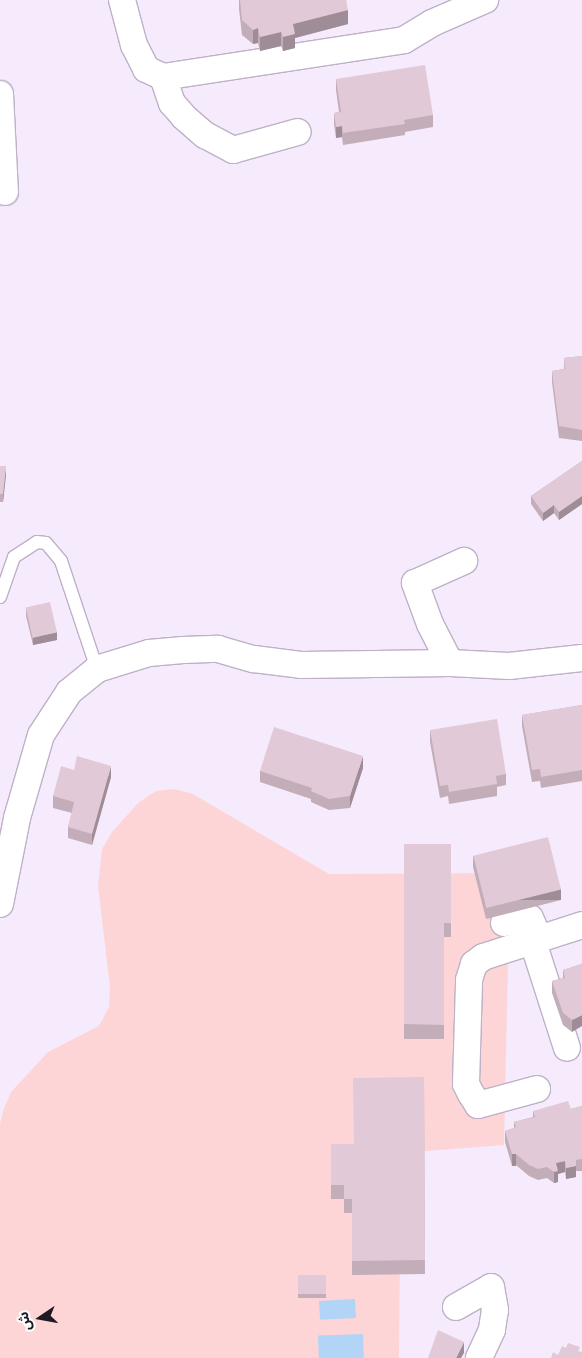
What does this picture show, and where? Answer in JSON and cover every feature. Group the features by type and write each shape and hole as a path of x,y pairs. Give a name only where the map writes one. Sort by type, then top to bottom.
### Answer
{"street":[{"path":"122,0 134,45 146,69 163,77 404,40 432,23 485,0"},
{"path":"163,77 172,103 205,134 233,150 298,132"},
{"path":"0,94 5,192"},
{"path":"450,662 430,624 415,583 464,561"},
{"path":"0,904 17,818 40,735 69,692 97,669 149,653 218,649 254,659 301,666 450,662 509,666 582,658"},
{"path":"504,923 530,918 567,1048"},
{"path":"537,1089 478,1104 466,1084 469,980 474,964 483,958 582,925"},
{"path":"456,1307 492,1287 495,1310 492,1330 479,1358"}],"lane":[{"path":"0,597 14,557 37,542 46,543 61,561 97,669"}],"shaded area":[{"path":"174,789 193,794 329,874 510,873 504,1145 401,1153 399,1358 0,1358 0,1124 3,1111 11,1092 48,1052 99,1026 109,1007 110,987 98,886 102,849 112,832 138,803 156,791"}],"water":[{"path":"355,1299 356,1318 320,1320 319,1301"},
{"path":"363,1334 364,1358 319,1358 318,1336"}],"building":[{"path":"240,0 346,0 348,10 293,24 295,34 283,37 281,32 260,37 258,28 253,30 242,20"},
{"path":"425,65 433,115 404,120 405,124 343,133 342,126 336,127 334,113 341,112 336,79"},
{"path":"582,356 582,430 559,426 552,371 565,369 564,358"},
{"path":"582,461 582,496 559,512 554,505 543,513 531,496"},
{"path":"0,466 6,466 3,494 0,494"},
{"path":"50,602 57,632 33,638 26,608"},
{"path":"582,705 582,770 541,777 540,769 532,770 522,715"},
{"path":"497,719 506,774 496,776 497,784 449,792 448,785 440,786 430,730"},
{"path":"274,727 363,756 350,796 329,799 311,791 312,788 260,771"},
{"path":"77,756 111,766 92,834 68,827 74,802 53,796 61,766 74,770"},
{"path":"548,837 561,889 486,908 473,856"},
{"path":"404,844 451,844 451,923 444,923 444,1025 404,1024"},
{"path":"582,964 582,1015 572,1020 563,1013 552,981 565,978 563,970"},
{"path":"424,1077 425,1260 352,1261 352,1199 344,1199 344,1185 331,1185 331,1144 354,1144 353,1078"},
{"path":"568,1101 571,1109 582,1106 582,1159 576,1160 576,1166 566,1168 565,1161 556,1163 558,1171 554,1172 547,1167 538,1169 529,1165 516,1154 512,1154 505,1131 516,1127 514,1122 535,1117 533,1111"},
{"path":"298,1275 326,1275 326,1294 298,1294"},
{"path":"438,1330 464,1342 456,1358 428,1358"},
{"path":"568,1343 580,1347 578,1351 582,1352 582,1358 551,1358 553,1352 558,1355 562,1346 566,1348"}]}
